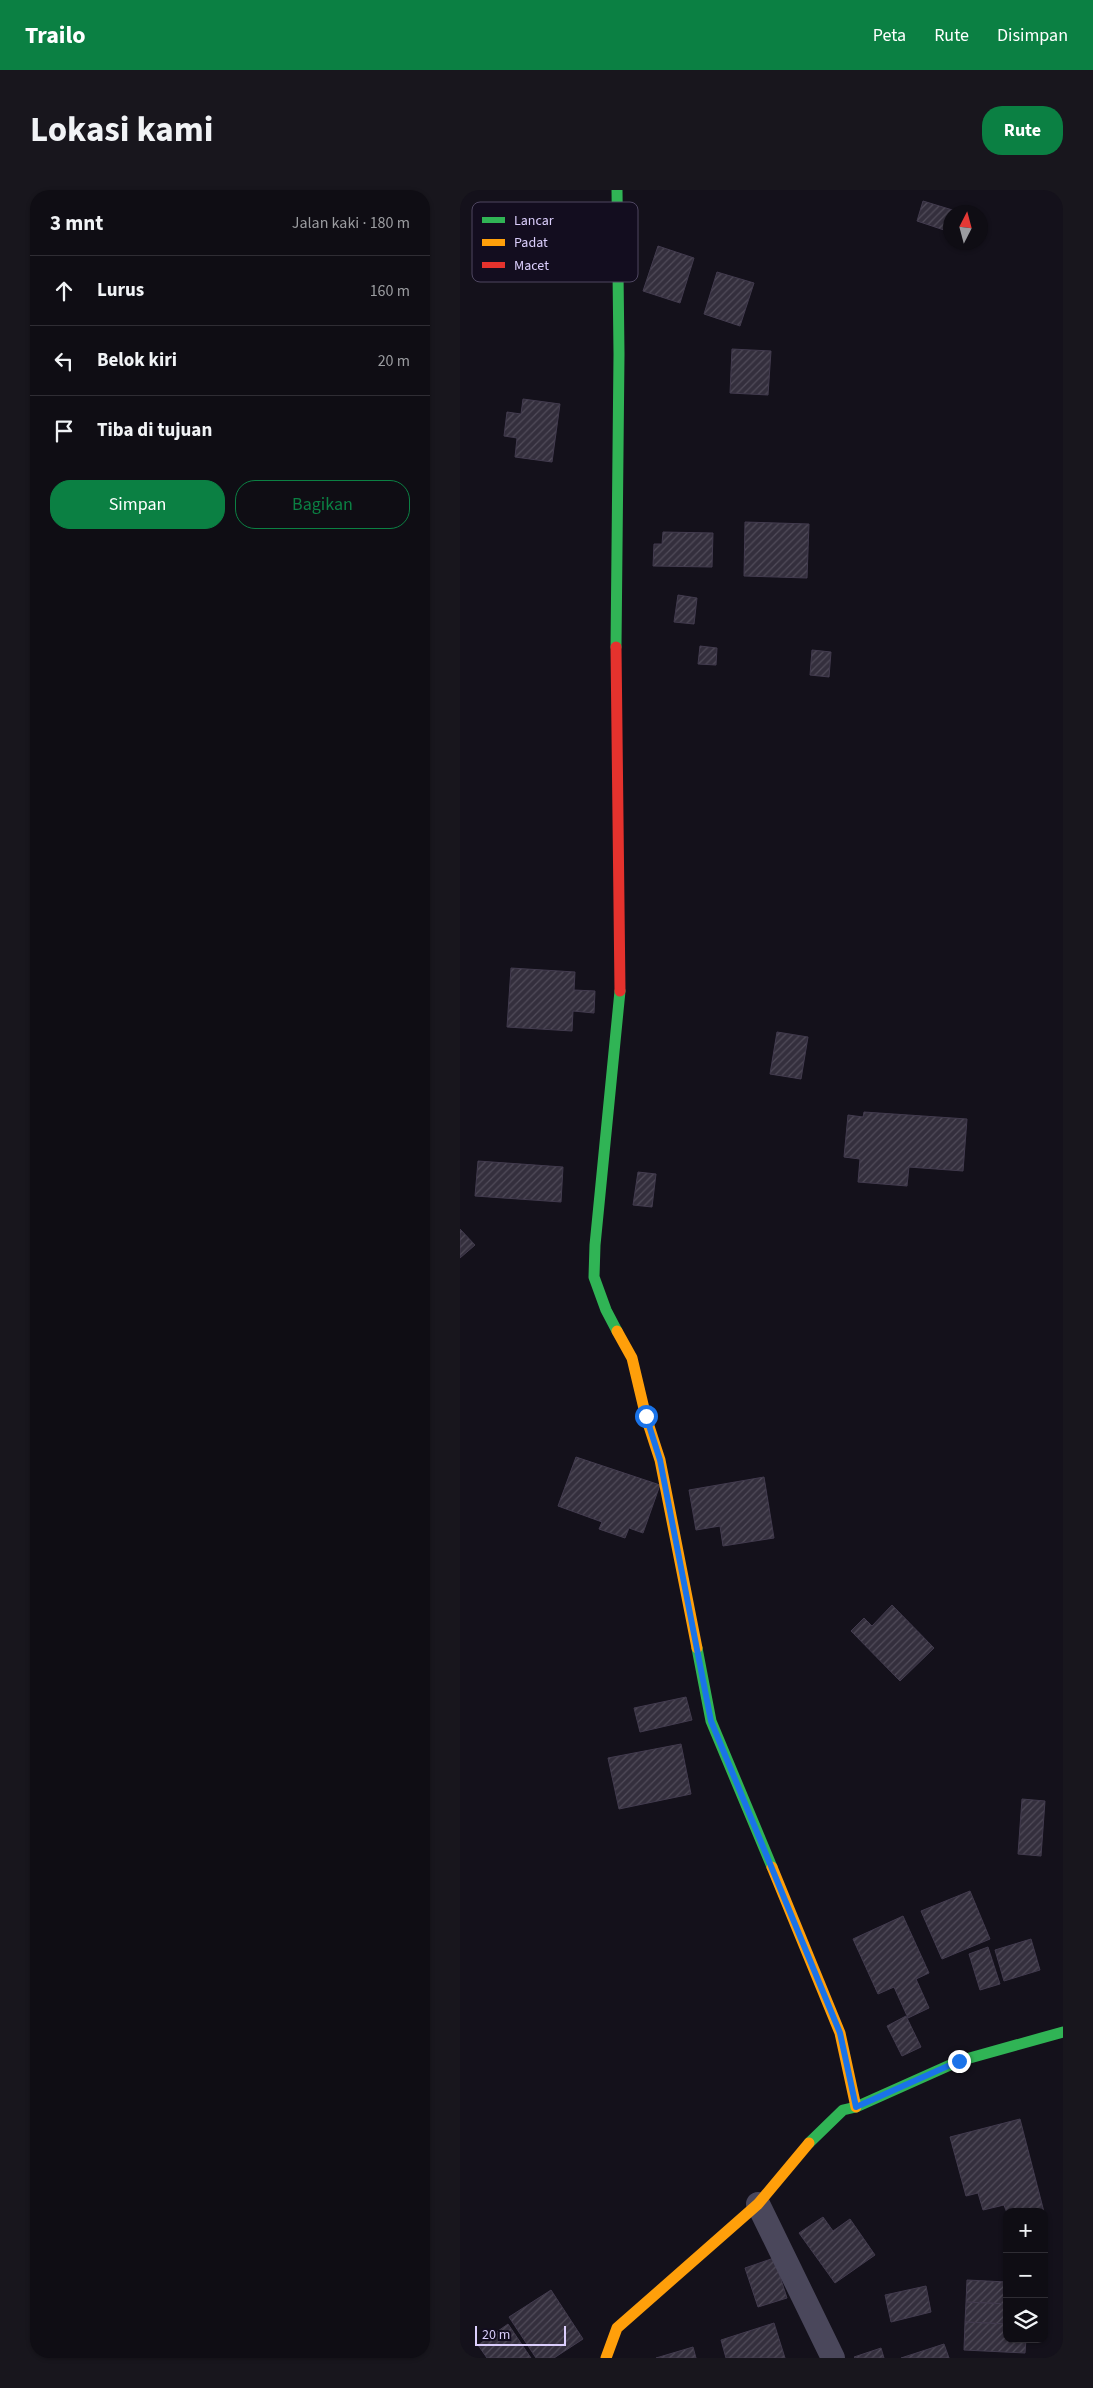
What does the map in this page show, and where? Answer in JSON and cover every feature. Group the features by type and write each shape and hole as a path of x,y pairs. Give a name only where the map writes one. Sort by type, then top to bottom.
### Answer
{"street":[{"path":"618,282 616,691 621,977 608,1128 595,1245 594,1277 606,1310 632,1358 646,1416 660,1460 711,1721 840,2033 856,2107"},
{"path":"606,2358 617,2328 758,2204 802,2150 843,2110 856,2107 959,2061 1063,2032"},
{"path":"758,2204 833,2358"}],"building":[{"path":"923,201 943,207 943,230 917,221"},
{"path":"658,246 694,258 680,303 643,291"},
{"path":"717,272 754,283 740,326 704,314"},
{"path":"732,349 771,351 768,395 730,393"},
{"path":"523,399 560,404 552,462 515,457 517,438 504,436 507,412 521,414"},
{"path":"745,522 809,524 807,578 744,576"},
{"path":"663,532 713,533 712,567 653,566 654,544 662,544"},
{"path":"678,595 697,598 694,624 674,622"},
{"path":"700,646 717,648 716,665 698,664"},
{"path":"812,650 831,652 829,677 810,675"},
{"path":"511,968 575,972 574,990 595,991 594,1013 573,1011 572,1031 507,1027"},
{"path":"777,1032 808,1037 801,1079 770,1074"},
{"path":"864,1112 967,1119 963,1171 909,1167 907,1186 858,1182 860,1159 844,1157 848,1115 863,1117"},
{"path":"478,1161 563,1167 561,1202 475,1196"},
{"path":"638,1172 656,1174 652,1207 633,1205"},
{"path":"460,1229 475,1245 460,1258"},
{"path":"576,1457 660,1485 643,1533 629,1528 625,1538 599,1529 602,1522 558,1506"},
{"path":"764,1477 774,1538 723,1546 720,1526 696,1530 689,1490"},
{"path":"892,1605 934,1648 900,1681 851,1631 864,1618 872,1626"},
{"path":"686,1697 692,1720 640,1732 634,1708"},
{"path":"681,1744 691,1794 619,1809 608,1758"},
{"path":"1022,1799 1045,1801 1041,1856 1018,1854"},
{"path":"970,1891 990,1939 942,1959 921,1911"},
{"path":"903,1916 929,1973 916,1979 929,2008 908,2018 894,1987 878,1994 853,1939"},
{"path":"1031,1939 1040,1970 1004,1981 995,1950"},
{"path":"988,1947 1000,1984 980,1990 969,1954"},
{"path":"906,2016 921,2047 902,2056 887,2026"},
{"path":"1020,2119 1043,2208 1005,2208 1004,2205 983,2210 978,2193 966,2196 950,2137"},
{"path":"823,2217 833,2231 850,2219 875,2255 835,2283 799,2233"},
{"path":"774,2258 787,2298 758,2307 745,2268"},
{"path":"967,2280 1003,2282 1003,2304 966,2302"},
{"path":"926,2286 931,2312 891,2322 885,2295"},
{"path":"551,2290 583,2339 554,2358 536,2358 509,2317"},
{"path":"966,2302 1003,2304 1003,2324 965,2322"},
{"path":"965,2322 1003,2324 1003,2343 1026,2343 1025,2353 964,2350"},
{"path":"774,2323 785,2358 726,2358 721,2340"},
{"path":"508,2324 531,2358 487,2358 478,2345"},
{"path":"944,2344 949,2358 901,2358"},
{"path":"693,2347 696,2358 656,2358"},
{"path":"881,2348 884,2358 854,2357"}],"traffic: fast":[{"path":"617,190 617,202"},
{"path":"616,647 618,282"},
{"path":"617,1331 606,1310 594,1277 595,1245 620,991"},
{"path":"697,1648 711,1721 772,1867"},
{"path":"809,2143 843,2110 856,2107 959,2061 1063,2032"}],"traffic: slow":[{"path":"617,1331 632,1358 646,1417 660,1460 697,1648"},
{"path":"772,1867 840,2033 856,2107"},
{"path":"606,2358 617,2328 758,2204 809,2143"}],"traffic: jam":[{"path":"616,647 620,991"}],"route":[{"path":"646,1416 660,1460 711,1721 840,2033 856,2107 959,2061"}]}
